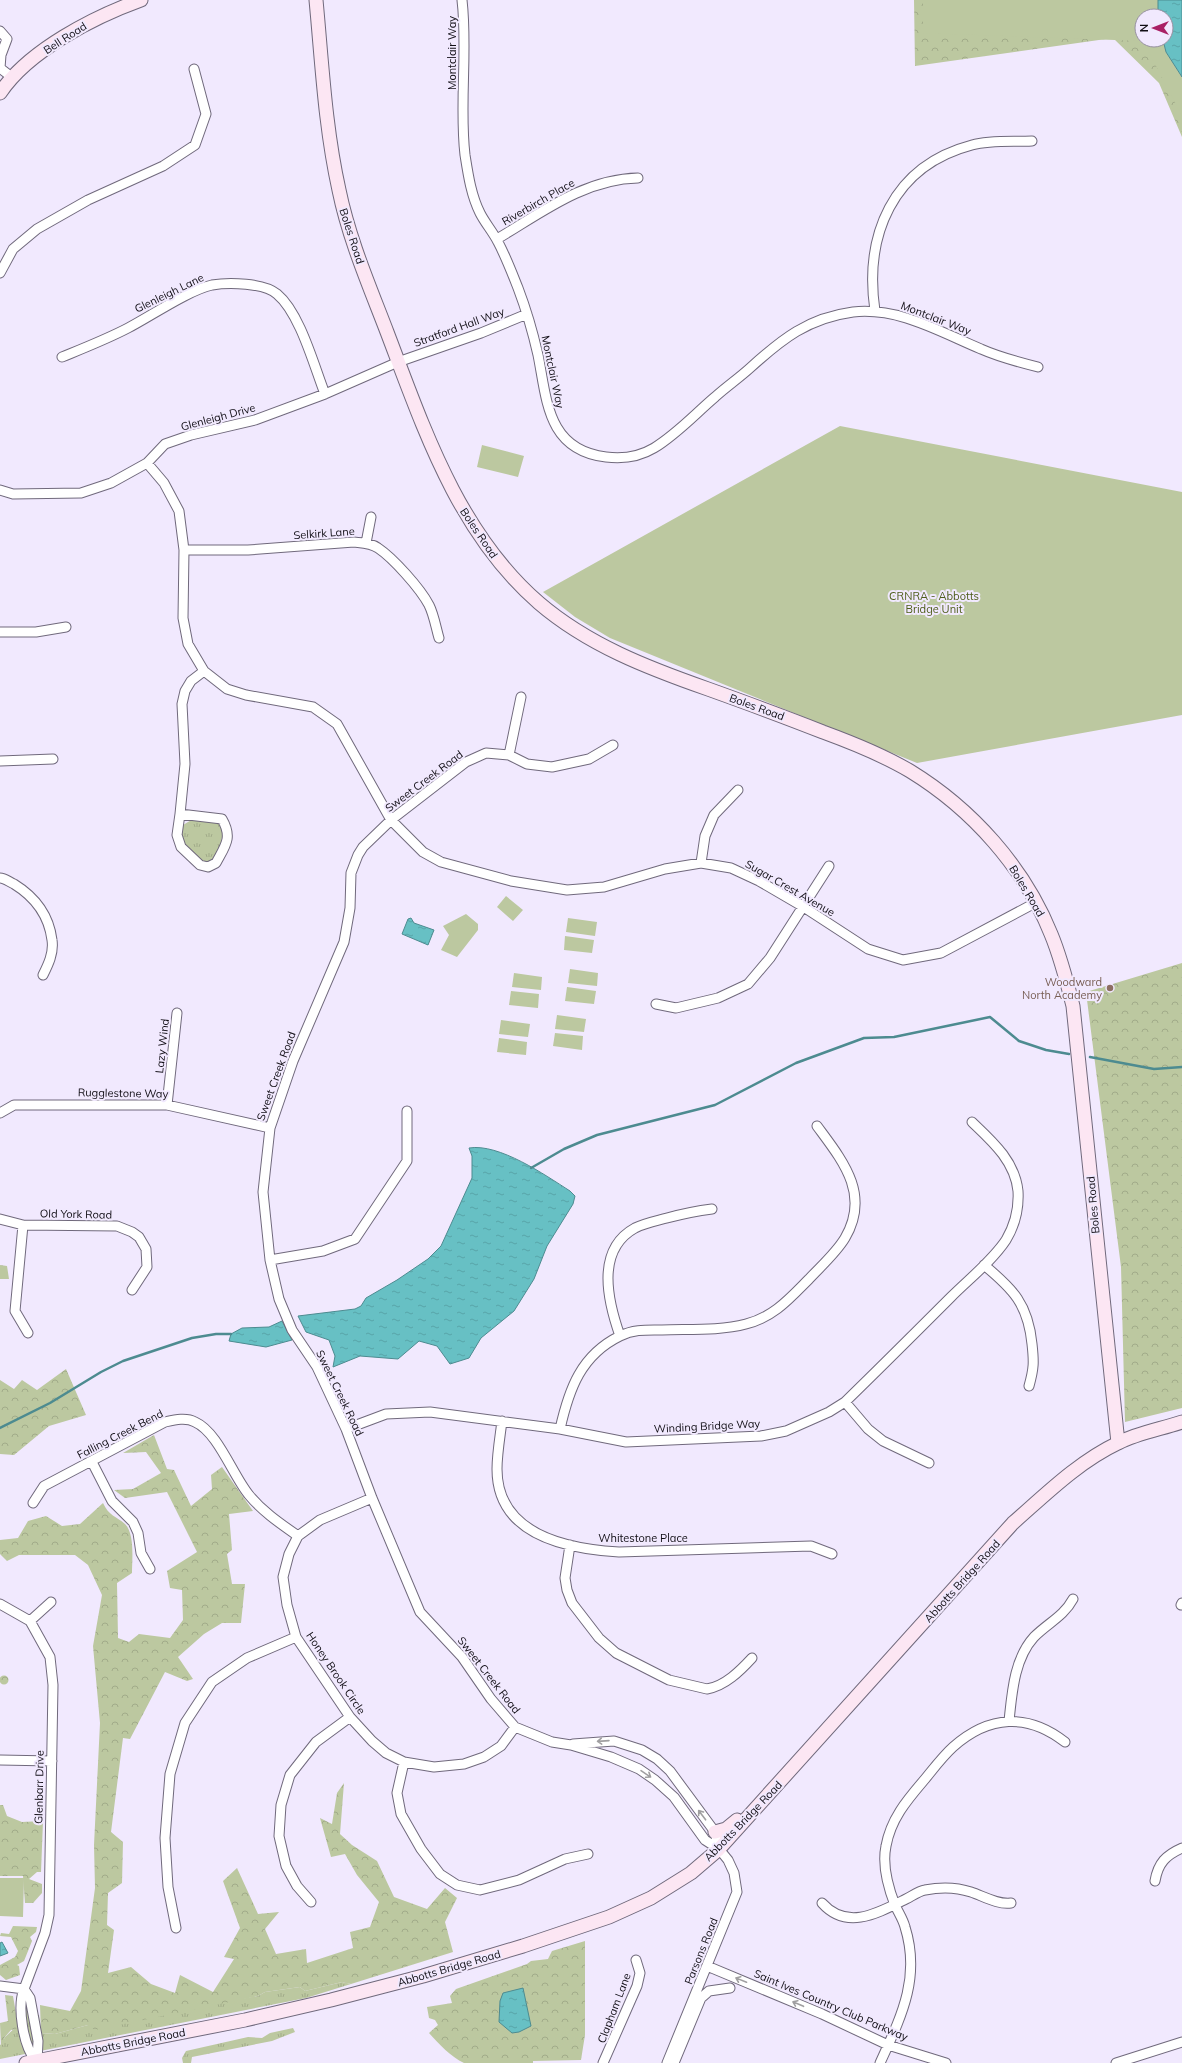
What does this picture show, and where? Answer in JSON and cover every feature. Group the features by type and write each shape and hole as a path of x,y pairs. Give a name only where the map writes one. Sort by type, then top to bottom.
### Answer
{"street":[{"name":"Bell Road","path":"0,93 13,78 46,48 97,17 141,0"},
{"name":"Boles Road","path":"316,0 331,151 339,192 353,243 398,362 449,486 467,519 489,550 512,577 538,602 565,624 597,644 667,674 854,744 910,771 968,815 993,841 1015,869 1035,903 1050,932 1063,965 1073,1006 1118,1443"},
{"name":"Montclair Way","path":"462,0 465,155 475,200 487,226 497,239 527,314 538,354 546,402 555,425 566,439 580,450 597,456 616,458 641,454 654,448 688,423 773,346 796,330 834,315 875,311 912,319 984,350 1038,367"},
{"path":"0,31 7,39 0,68 13,78"},
{"path":"0,273 13,249 37,229 88,200 163,166 195,145 206,114 194,69"},
{"path":"875,311 872,281 875,252 886,212 901,189 929,164 957,150 988,142 1032,141"},
{"name":"Riverbirch Place","path":"497,239 583,189 610,181 638,178"},
{"name":"Glenleigh Lane","path":"62,357 128,328 188,295 211,285 238,284 267,288 276,293 288,306 302,334 325,394"},
{"name":"Stratford Hall Way","path":"398,362 481,333 527,314"},
{"name":"Glenleigh Drive","path":"0,490 13,494 81,493 111,483 147,463 165,444 191,435 255,420 325,394 398,362"},
{"name":"Sugar Crest Avenue","path":"147,463 164,483 178,511 184,550 183,618 188,644 204,671 227,688 246,695 313,707 337,724 392,820 423,852 441,862 472,872 546,888 567,890 604,887 665,869 701,863 731,868 759,881 802,906 868,949 903,960 941,953 1035,903"},
{"path":"366,543 371,517"},
{"name":"Selkirk Lane","path":"184,550 248,550 354,542 366,543 377,547 393,561 412,582 429,605 439,638"},
{"path":"0,632 36,632 66,627"},
{"path":"180,814 222,819 228,828 228,838 216,863 208,867 200,865 181,847 177,835 185,764 182,704 185,691 191,681 204,671"},
{"path":"509,754 521,698"},
{"name":"Sweet Creek Road","path":"613,745 589,759 552,767 527,764 509,754 486,753 466,762 392,820 363,847 351,872 350,908 344,942 292,1061 270,1128 263,1192 270,1260 278,1299 290,1324 317,1367 346,1429 372,1498 420,1612 462,1657 491,1699 514,1727 552,1742 571,1745 611,1757 639,1769 656,1780 674,1798 705,1840 719,1849"},
{"path":"0,761 53,759"},
{"path":"701,863 705,836 714,815 738,790"},
{"path":"656,1004 676,1008 718,998 748,984 770,958 829,866"},
{"path":"0,878 24,890 37,902 47,920 53,941 50,960 43,975"},
{"name":"Lazy Wind","path":"168,1105 177,1013"},
{"name":"Rugglestone Way","path":"0,1112 14,1104 168,1105 270,1128"},
{"path":"270,1260 324,1251 355,1239 407,1161 407,1112"},
{"name":"Winding Bridge Way","path":"346,1429 386,1414 430,1412 560,1428 626,1442 761,1436 786,1431 829,1412 845,1402 984,1265 1005,1241 1014,1224 1018,1207 1018,1190 1012,1169 999,1147 972,1122"},
{"path":"560,1428 567,1397 576,1376 600,1349 620,1336 637,1330 725,1328 747,1324 766,1318 789,1300 845,1238 852,1221 855,1202 852,1179 842,1159 817,1126"},
{"path":"620,1336 612,1313 608,1291 608,1271 612,1253 621,1239 634,1229 647,1223 696,1210 712,1209"},
{"name":"Old York Road","path":"0,1219 23,1225 117,1226 132,1232 140,1237 146,1249 147,1267 132,1290"},
{"path":"23,1225 15,1311 28,1333"},
{"path":"984,1265 1013,1293 1026,1312 1030,1325 1034,1368 1029,1386"},
{"path":"845,1402 868,1429 883,1441 929,1463"},
{"name":"Falling Creek Bend","path":"33,1503 44,1486 92,1462 165,1422 180,1419 195,1421 206,1430 219,1447 248,1494 266,1512 298,1536"},
{"name":"Whitestone Place","path":"502,1421 497,1469 498,1485 505,1503 514,1518 541,1537 596,1551 619,1552 811,1546 832,1554"},
{"name":"Abbotts Bridge Road","path":"33,2062 245,2020 331,2000 423,1976 523,1946 609,1917 651,1898 691,1873 719,1849 1013,1523 1056,1485 1094,1457 1118,1443 1182,1422"},
{"path":"92,1462 112,1501 133,1522 138,1533 141,1553 150,1569"},
{"name":"Honey Brook Circle","path":"372,1498 320,1520 298,1536 289,1554 283,1577 287,1605 296,1637 350,1717 372,1741 386,1753 404,1762 434,1767 464,1764 484,1757 500,1746 514,1727"},
{"path":"570,1545 565,1578 572,1604 599,1638 616,1653 669,1680 707,1689 713,1688 740,1672 752,1658"},
{"path":"1009,1721 1015,1677 1022,1656 1033,1638 1067,1610 1072,1598"},
{"path":"0,1604 30,1621 51,1602"},
{"name":"Glenbarr Drive","path":"24,1989 45,1933 49,1915 52,1761 53,1685 50,1657 30,1621"},
{"path":"176,1928 168,1887 166,1838 170,1774 185,1723 212,1682 247,1658 296,1637"},
{"path":"311,1902 297,1886 286,1866 279,1836 281,1805 290,1775 316,1742 350,1717"},
{"path":"880,2063 909,1992 912,1971 908,1938 895,1905 885,1871 888,1836 902,1806 952,1748 965,1737 988,1724 1009,1721 1023,1723 1051,1731 1065,1742"},
{"name":"Sweet Creek Road","path":"571,1745 614,1741 642,1750 658,1759 670,1772 715,1832 719,1849"},
{"path":"0,1760 52,1761"},
{"path":"404,1762 397,1793 401,1814 421,1849 440,1874 457,1885 480,1890 519,1880 565,1858 588,1854"},
{"path":"715,1832 726,1829 774,1780 790,1772"},
{"path":"1155,1880 1161,1862 1166,1856 1182,1848"},
{"name":"Parsons Road","path":"667,2063 737,1892 734,1873 728,1860 719,1849"},
{"path":"822,1903 835,1914 850,1918 870,1915 895,1905 924,1890 945,1888 969,1892 1005,1904 1011,1903"},
{"name":"Clapham Lane","path":"603,2063 637,1986 640,1973 636,1960"},
{"name":"Saint Ives Country Club Parkway","path":"707,1966 822,2014 888,2045 946,2063"},
{"path":"0,1986 24,1989 30,1998 38,2041 33,2062"},
{"name":"Parsons Road","path":"674,2063 701,1998 709,1991 730,1988"},
{"path":"1116,2063 1142,2060 1182,2042"}],"green space":[{"path":"914,0 1154,0 1148,8 1134,8 1134,48 1149,48 1182,87 1182,137 1159,83 1113,38 915,66"},
{"path":"923,0 1158,0 1158,8 1134,8 1134,41 923,33"},
{"path":"1147,48 1165,48 1182,77 1182,116"},
{"name":"CRNRA - Abbotts Bridge Unit","path":"840,426 1182,492 1182,715 917,763 610,638 575,617 543,592"},
{"path":"482,445 524,456 518,477 477,467"},
{"path":"193,819 208,820 218,823 222,829 222,838 219,848 215,857 210,862 204,863 190,851 182,837 183,825"},
{"path":"506,896 523,910 513,921 497,907"},
{"path":"466,914 478,924 478,930 457,957 441,950 449,935 443,926"},
{"path":"568,918 597,922 595,936 566,932"},
{"path":"565,936 594,940 592,953 564,950"},
{"path":"1182,963 1182,1408 1125,1422 1121,1267 1086,992"},
{"path":"570,969 598,973 597,986 568,983"},
{"path":"514,973 542,977 541,990 512,987"},
{"path":"567,987 596,991 594,1004 565,1001"},
{"path":"511,991 539,994 538,1008 509,1005"},
{"path":"557,1015 586,1019 584,1032 555,1029"},
{"path":"501,1020 530,1024 528,1037 499,1034"},
{"path":"555,1033 583,1036 582,1050 553,1046"},
{"path":"499,1038 527,1042 526,1055 497,1052"},
{"path":"0,1265 7,1266 9,1279 0,1279"},
{"path":"66,1369 86,1415 49,1426 14,1455 0,1454 0,1380 14,1389 22,1380 37,1390"},
{"path":"154,1435 167,1469 174,1470 191,1506 212,1489 211,1475 222,1467 253,1511 229,1514 232,1550 227,1554 232,1584 245,1584 241,1623 222,1623 204,1634 178,1657 193,1679 187,1681 165,1672 130,1739 123,1738 111,1832 123,1842 122,1883 108,1893 107,1925 114,1930 108,1973 131,1967 151,1984 175,1993 180,1975 213,1992 234,1959 224,1957 240,1928 223,1881 237,1868 258,1914 279,1912 265,1929 276,1954 306,1949 307,1963 353,1948 350,1932 370,1927 379,1902 357,1875 345,1854 331,1857 320,1818 332,1824 337,1793 344,1783 340,1834 352,1845 377,1861 394,1897 427,1909 445,1888 457,1898 445,1922 453,1952 351,1984 342,1982 305,1991 300,1987 265,1992 258,1996 95,2030 88,2025 55,2034 41,2033 40,2005 70,2011 81,1991 95,1888 94,1845 100,1723 93,1646 102,1595 88,1565 75,1555 19,1555 7,1561 0,1554 0,1540 18,1538 28,1521 46,1516 62,1526 80,1524 103,1503 110,1513 125,1524 132,1540 132,1573 117,1583 118,1638 129,1642 139,1634 170,1638 183,1620 182,1590 170,1588 167,1571 197,1552 167,1492 125,1498 114,1490 133,1489 161,1473 146,1452 123,1453"},
{"path":"4,1675 9,1680 4,1685 -1,1680"},
{"path":"0,1805 3,1805 7,1816 22,1822 43,1821 41,1872 37,1872 29,1879 42,1884 42,1893 33,1903 25,1903 23,1876 0,1876"},
{"path":"0,1878 24,1878 23,1917 0,1916"},
{"path":"13,1926 37,1927 36,1932 30,1937 32,1941 24,1961 17,1965 19,1966 20,1975 6,1980 0,1975 0,1965 15,1957 18,1951 11,1937 0,1936 1,1933 9,1934"},
{"path":"585,1941 585,2035 581,2060 533,2061 533,2063 464,2063 450,2054 429,2033 438,2025 435,2020 429,2018 427,2007 452,2003 450,1996 456,1989 527,1964 531,1961 548,1959 552,1951"},
{"path":"342,1982 351,1984 306,1998 0,2059 0,2045 6,2041 4,2038 18,2025 17,2021 25,2015 26,1996 29,2014 39,2015 41,2033 55,2034 88,2025 258,1996 265,1992 300,1987 305,1991"},
{"path":"5,1995 13,1996 18,2025 16,2029 11,2030 4,2038 7,2041 1,2046 0,2023 8,2021"},
{"path":"293,2028 295,2032 272,2041 192,2057 191,2063 183,2063 182,2058 186,2051 248,2037 262,2038 270,2033"}],"water":[{"path":"1158,0 1182,0 1182,77 1165,48 1174,48 1174,8 1158,8"},
{"path":"411,918 414,923 434,930 428,945 402,934 408,919"},
{"path":"469,1148 494,1150 508,1155 535,1169 570,1191 575,1196 573,1204 547,1246 534,1279 514,1311 481,1338 469,1358 450,1364 437,1346 419,1341 398,1359 360,1356 333,1367 335,1356 329,1340 306,1332 298,1316 355,1309 361,1306 366,1298 397,1280 428,1259 441,1246 472,1178 472,1156"},
{"path":"282,1321 292,1340 266,1347 229,1341 231,1334 242,1328 269,1327"},
{"path":"2,1942 8,1953 0,1956 0,1943"},
{"path":"523,1988 531,2026 519,2032 512,2033 499,2022 500,2001 503,1993"}],"waterway":[{"path":"531,1168 564,1149 597,1135 715,1105 796,1063 864,1038 894,1037 990,1017 1019,1041 1046,1050 1069,1054"},
{"path":"1090,1057 1154,1069 1182,1067"},
{"path":"0,1428 50,1403 101,1372 123,1361 192,1338 216,1334 231,1334"}],"place":[{"name":"Woodward North Academy","path":"1110,988"}]}
